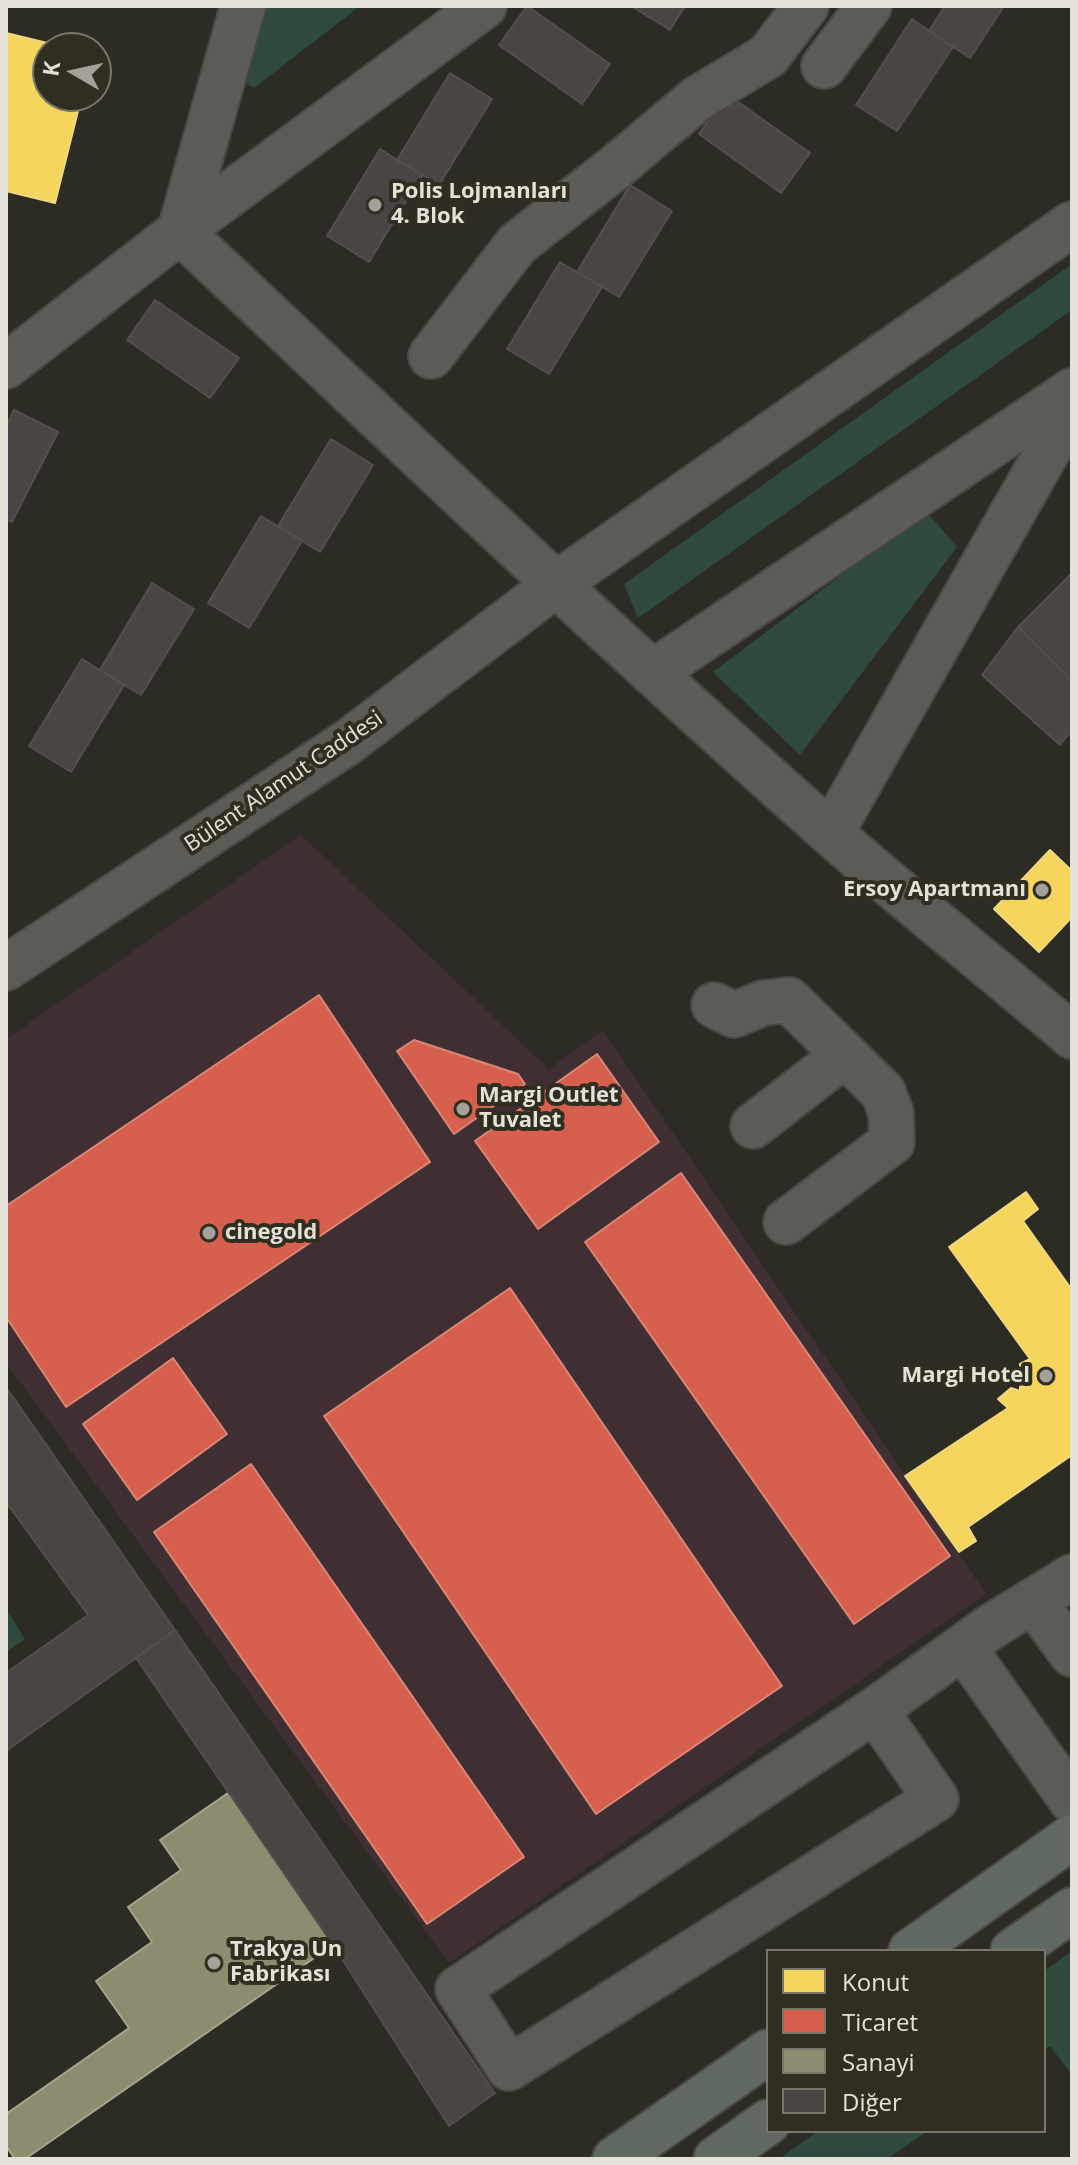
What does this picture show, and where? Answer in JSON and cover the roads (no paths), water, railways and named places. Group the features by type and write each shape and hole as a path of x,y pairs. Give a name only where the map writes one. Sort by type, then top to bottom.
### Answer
{"main road":[{"path":"914,1949 1072,1837"},
{"path":"1016,1949 1072,1910"},
{"path":"615,2159 766,2053"},
{"path":"716,2159 766,2123"}],"street":[{"path":"180,231 243,6"},
{"path":"6,366 180,231 484,6"},
{"path":"431,356 517,244 698,98 768,56 806,6"},
{"path":"824,66 869,6"},
{"name":"Bülent Alamut Caddesi","path":"6,968 348,742 555,585 1072,224"},
{"path":"180,231 555,585 831,833 1067,1023"},
{"path":"652,673 1072,391"},
{"path":"831,833 1072,408"},
{"path":"714,1005 734,1015 763,1003 789,1000 883,1092 891,1113 892,1142 786,1222"},
{"path":"753,1126 843,1056"},
{"path":"875,1710 936,1799 509,2068 458,1989 875,1710 963,1647 1072,1577"},
{"path":"1033,1601 1072,1654"},
{"path":"963,1647 1072,1801"}],"place":[{"name":"Polis Lojmanları 4. Blok","path":"375,205"},
{"name":"Ersoy Apartmanı","path":"1042,890"},
{"name":"Margi Outlet Tuvalet","path":"463,1109"},
{"name":"cinegold","path":"209,1233"},
{"name":"Margi Hotel","path":"1046,1376"},
{"name":"Trakya Un Fabrikası","path":"214,1963"}]}
